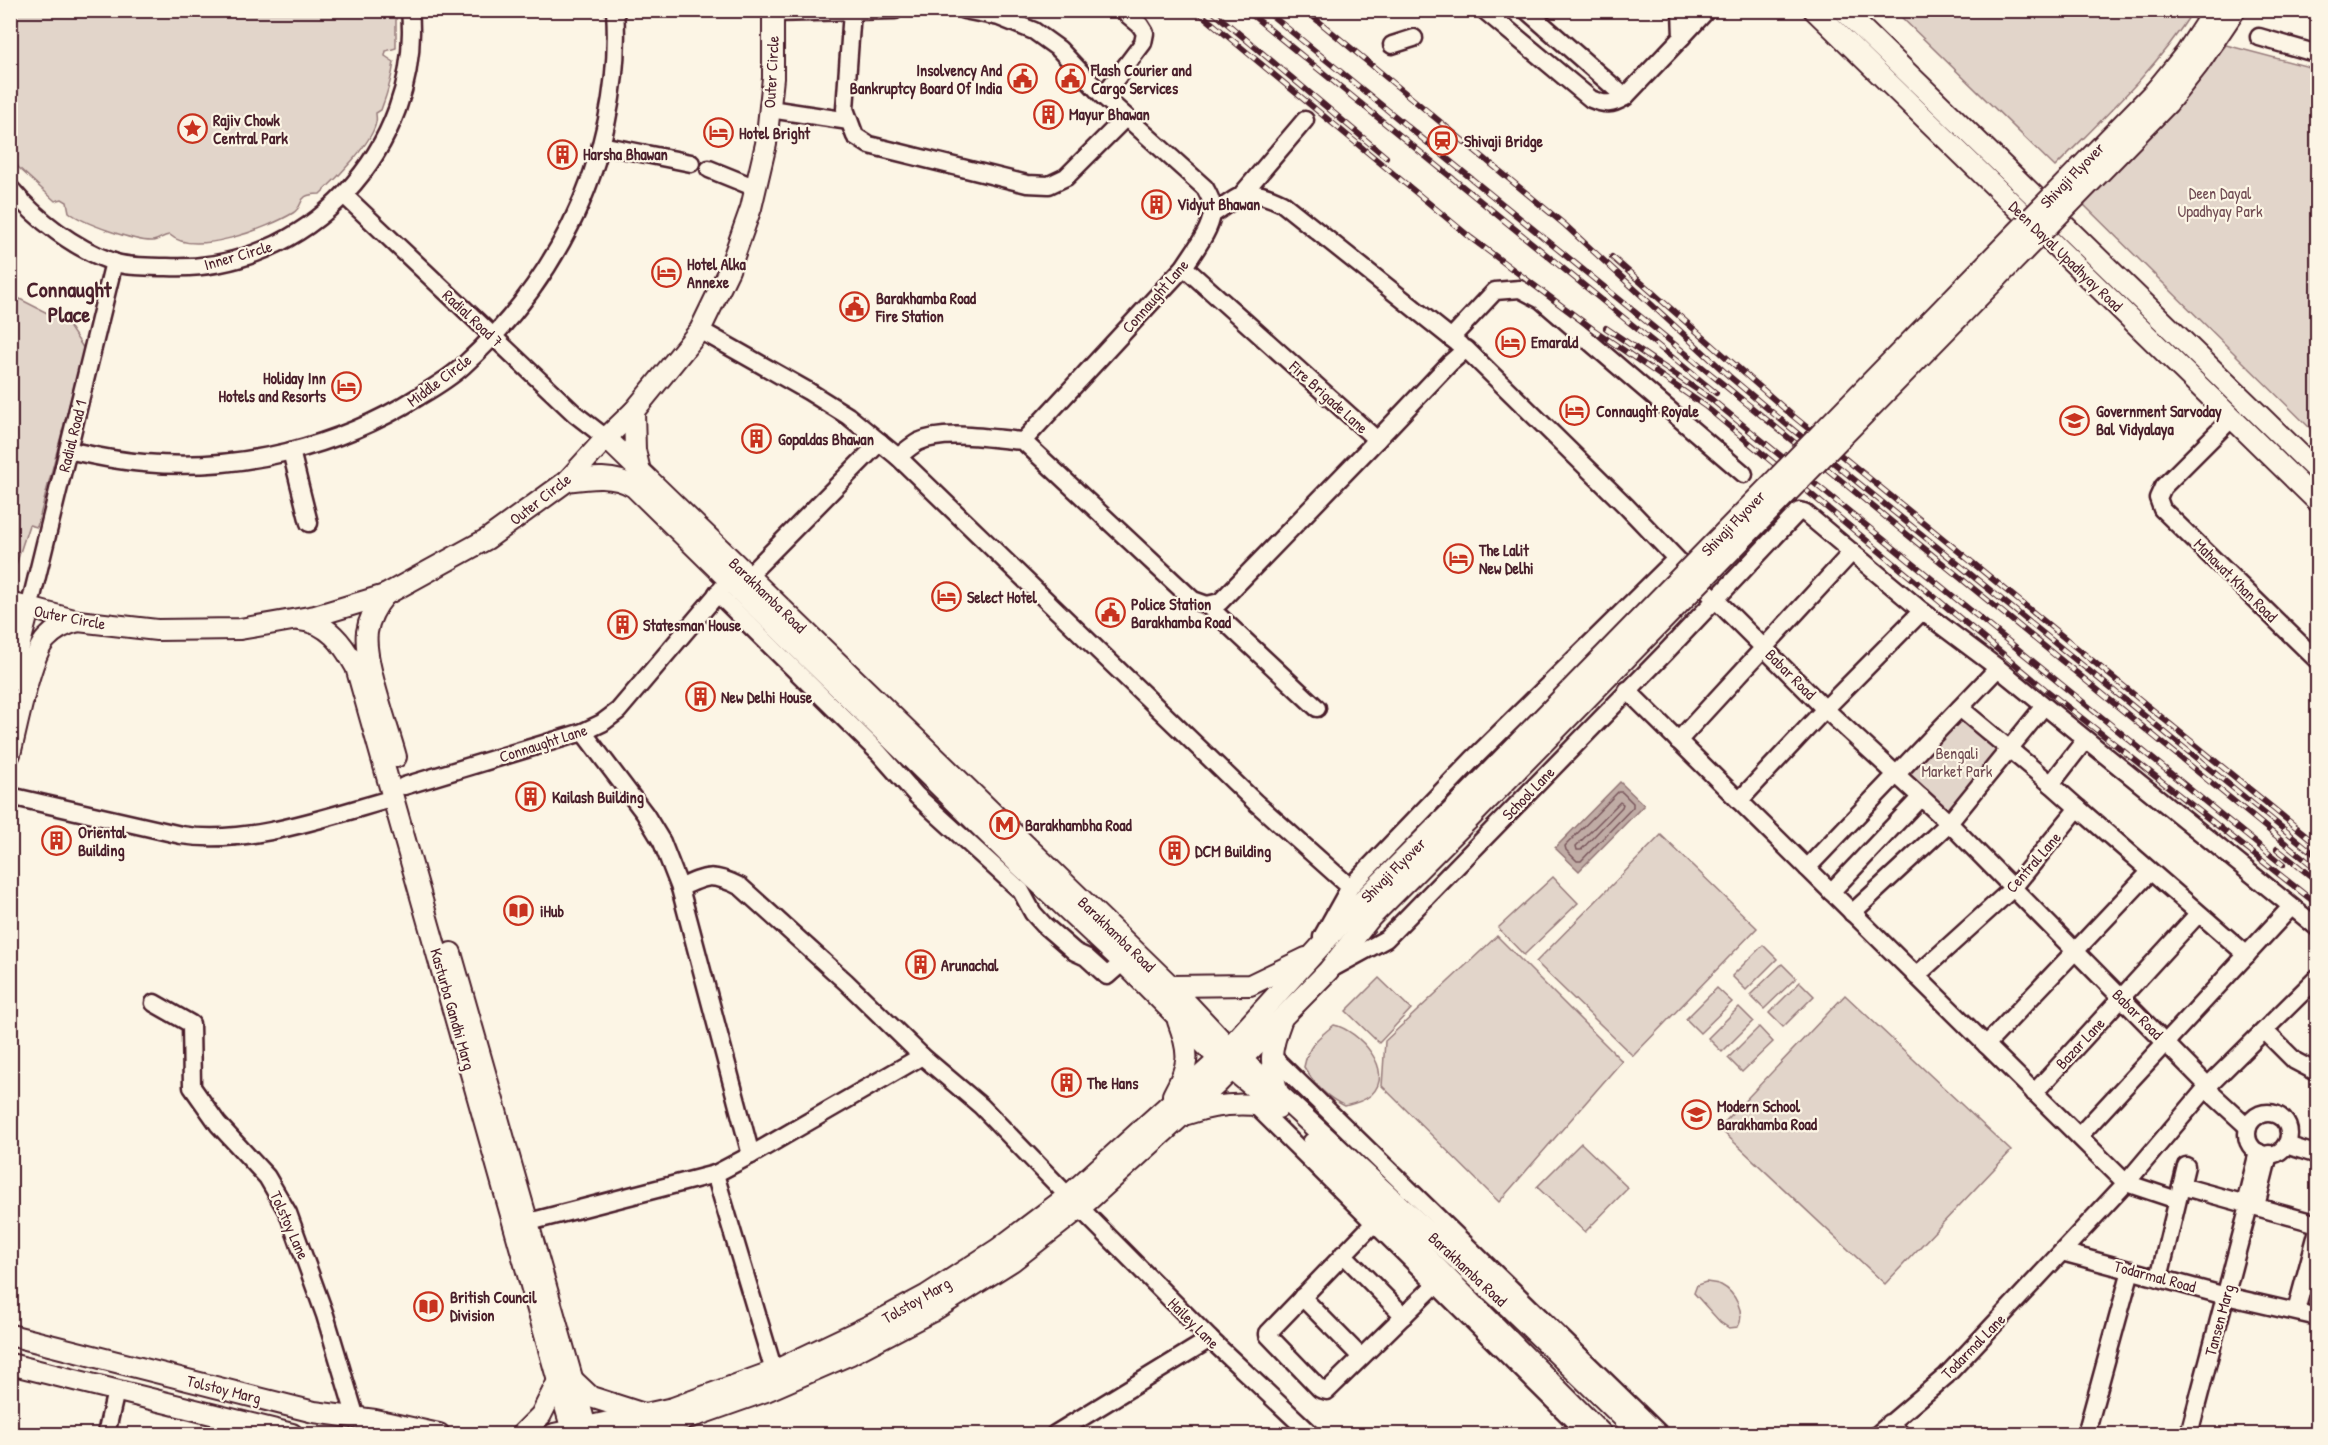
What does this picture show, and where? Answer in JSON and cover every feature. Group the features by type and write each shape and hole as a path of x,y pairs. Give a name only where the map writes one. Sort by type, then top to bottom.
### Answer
{"main road":[{"name":"Deen Dayal Upadhyay Road","path":"1814,10 2318,502"},
{"name":"Deen Dayal Upadhyay Road","path":"1843,10 2318,472"},
{"path":"2161,97 2214,10"},
{"path":"2161,97 2198,65 2235,10"},
{"name":"Outer Circle","path":"20,606 78,621 157,630 240,629 291,621 350,607 385,595 487,539 567,482 606,438 634,411 700,330 729,270 751,208 766,144 774,78 774,12"},
{"name":"Shivaji Flyover","path":"1230,1058 1285,1013 1328,971 1371,917 1462,814 2161,97"},
{"path":"634,411 635,450 640,471"},
{"name":"Barakhamba Road","path":"606,438 640,471 731,583 1171,986 1230,1058"},
{"name":"Barakhamba Road","path":"567,482 588,478 616,478 629,484 1175,1015 1230,1058 1624,1409 1640,1434"},
{"name":"Kasturba Gandhi Marg","path":"385,595 375,608 369,624 366,648 399,792 566,1381"},
{"path":"10,681 20,606"},
{"path":"10,754 36,654 53,632 78,621"},
{"name":"Kasturba Gandhi Marg","path":"291,621 315,623 326,628 335,636 356,667 399,792 529,1222 566,1381 575,1432"},
{"name":"Shivaji Flyover","path":"1230,1058 1312,957 1358,905 1462,814"},
{"path":"1171,986 1253,984 1287,966 1312,957"},
{"path":"1175,1015 1186,1044 1188,1059 1174,1111 1278,1101 1271,1071 1271,1055 1272,1045 1285,1013"},
{"name":"Tolstoy Marg","path":"634,1434 662,1429 765,1391 851,1354 931,1312 999,1269 1230,1058"},
{"name":"Barakhamba Road","path":"1278,1101 1602,1434"},
{"name":"Tolstoy Marg","path":"575,1432 673,1408 774,1371 846,1339 927,1295 1074,1202"},
{"name":"Tolstoy Marg","path":"10,1335 314,1413 356,1418 439,1434"},
{"name":"Tolstoy Marg","path":"10,1364 264,1431 292,1434"},
{"path":"522,1434 541,1415 566,1381 591,1397 645,1414"}],"street":[{"name":"Inner Circle","path":"12,194 50,226 82,247 114,262 136,266 187,268 220,264 262,252 291,238 319,219 344,195 373,161 398,110 408,70 412,29 410,10"},
{"name":"Middle Circle","path":"68,450 134,462 182,465 249,460 291,451 332,438 401,408 462,367 522,302 561,243 579,209 601,145 613,79 615,10"},
{"path":"774,12 895,10"},
{"path":"964,10 999,17 1034,31 1059,49 1103,96 1205,188 1211,201 1213,214 1244,193 1305,120"},
{"path":"1103,96 1143,43 1145,33 1140,25 1122,10"},
{"path":"1484,10 1591,99 1602,104 1613,104 1625,97 1707,10"},
{"path":"1526,10 1625,97"},
{"path":"1681,10 1682,38"},
{"path":"852,11 845,109 855,136 869,145 1027,183 1049,185 1066,177 1126,117"},
{"path":"1392,45 1414,38"},
{"path":"2259,38 2318,54"},
{"path":"770,109 849,121"},
{"path":"601,145 691,163"},
{"path":"709,169 756,188"},
{"name":"Babar Road","path":"1244,193 1262,194 1282,203 1466,350 1626,506 1825,709 1948,823 2208,1086 2213,1095 2251,1123"},
{"name":"Radial Road 7","path":"344,195 575,414 606,438"},
{"name":"Connaught Lane","path":"1023,441 1184,267 1213,214"},
{"name":"Radial Road 1","path":"20,606 68,450 114,262"},
{"name":"Fire Brigade Lane","path":"1184,267 1377,440 1220,602 1207,605"},
{"path":"1452,338 1495,291 1520,288 1541,300 1744,474"},
{"path":"700,330 848,416 898,456 1255,802 1350,887"},
{"path":"1377,440 1450,363 1466,350"},
{"name":"Mahawat Khan Road","path":"2232,418 2163,487 2158,498 2162,509 2318,661"},
{"path":"898,456 916,443 930,438 951,436 1023,441 1193,600 1207,605 1317,708"},
{"name":"Connaught Lane","path":"10,796 181,836 206,839 234,837 301,824 583,732 602,723 618,711 731,583 880,442"},
{"path":"291,451 309,524"},
{"name":"School Lane","path":"1328,971 1386,939 1666,652 1714,598 1799,510 1852,552"},
{"path":"1678,741 1852,552 1922,611 1998,668 2318,928"},
{"path":"1312,957 1350,887 1472,760 1676,559"},
{"path":"731,583 840,715 879,753 917,796 1021,891 1033,913 1044,925 1107,976 1123,962"},
{"path":"1738,801 1922,611"},
{"path":"1806,868 1998,668"},
{"path":"1627,690 2126,1183 2249,1206 2317,1233 2296,1311"},
{"path":"840,715 853,700"},
{"path":"1852,913 1948,823 2044,706"},
{"path":"1960,708 2247,955"},
{"path":"583,732 645,814 662,842 680,888 751,1155"},
{"path":"2051,784 2085,740"},
{"path":"1830,892 1921,797"},
{"name":"Central Lane","path":"1917,976 2013,888 2078,808"},
{"path":"1986,1045 2150,872"},
{"name":"Hailey Lane","path":"680,888 704,877 723,878 741,887 846,982 922,1056 981,1106 1210,1339 1311,1434"},
{"path":"2079,1136 2291,907"},
{"name":"Bazar Lane","path":"2034,1092 2198,914"},
{"name":"Todarmal Lane","path":"1889,1431 1946,1376 2126,1183 2208,1086 2318,977"},
{"name":"Tolstoy Lane","path":"154,1003 191,1024 192,1087 218,1124 267,1177 288,1213 325,1315 356,1418"},
{"path":"2265,1030 2295,1060 2318,1073"},
{"path":"1271,1055 1624,1409 1660,1434"},
{"path":"529,1222 715,1174 922,1056"},
{"path":"1254,1104 1587,1434"},
{"path":"2265,1113 2273,1113 2280,1117 2289,1129 2287,1142 2277,1153 2263,1153 2250,1144 2247,1137 2251,1123 2265,1113"},
{"path":"2287,1142 2318,1148"},
{"path":"2287,1142 2318,1155"},
{"name":"Tansen Marg","path":"2190,1434 2249,1206 2257,1202 2263,1153"},
{"path":"2159,1278 2186,1166"},
{"path":"715,1174 774,1371"},
{"path":"1374,1223 1302,1296 1268,1335 1320,1389 1327,1390 1436,1284"},
{"name":"Todarmal Road","path":"2062,1252 2226,1296 2318,1317"},
{"path":"1343,1254 1404,1316"},
{"path":"2086,1434 2131,1270"},
{"path":"1302,1296 1361,1357"},
{"path":"1055,1434 1210,1339"},
{"path":"106,1434 116,1391"},
{"path":"264,1431 270,1401"}],"green space":[{"name":"Rajiv Chowk Central Park","path":"10,11 396,11 396,48 386,51 385,56 394,62 393,68 381,110 376,113 376,121 368,140 335,180 320,194 307,196 297,210 282,219 231,238 196,243 181,241 170,235 153,241 110,231 85,221 69,212 67,202 62,199 55,201 18,167 17,153 11,148"},
{"path":"1895,11 2193,11 2146,73 2055,167"},
{"name":"Deen Dayal Upadhyay Park","path":"2226,45 2317,69 2317,435 2082,203 2185,96"},
{"path":"10,294 67,323 84,349 37,527 29,525 11,580"},
{"name":"Bengali Market Park","path":"1959,702 2020,751 1960,820 1895,764"},
{"path":"1661,835 1757,928 1633,1056 1536,962"},
{"path":"1553,877 1578,903 1524,955 1498,928"},
{"path":"1497,936 1622,1061 1499,1202 1382,1086 1385,1041"},
{"path":"1763,945 1777,959 1746,990 1732,976"},
{"path":"1782,964 1796,978 1764,1009 1750,995"},
{"path":"1379,978 1411,1009 1379,1043 1346,1011"},
{"path":"1800,982 1814,996 1783,1027 1769,1013"},
{"path":"1717,988 1732,1002 1700,1033 1686,1019"},
{"path":"1845,995 2011,1151 1885,1284 1719,1128"},
{"path":"1739,1007 1753,1021 1722,1052 1708,1038"},
{"path":"1334,1025 1344,1028 1363,1043 1377,1064 1380,1075 1378,1085 1371,1095 1362,1101 1345,1106 1321,1090 1304,1067 1314,1043"},
{"path":"1759,1027 1773,1042 1742,1072 1728,1058"},
{"path":"1581,1143 1628,1188 1585,1232 1537,1187"},
{"path":"1706,1282 1721,1285 1735,1298 1741,1316 1738,1327 1729,1328 1720,1322 1694,1293 1697,1285"}],"water":[{"path":"1620,782 1644,805 1579,871 1555,848"}],"railway":[{"path":"1196,10 1471,238 1594,330 1705,406 2045,689 2318,905"},
{"path":"1211,10 1386,157"},
{"path":"1246,10 1716,393"},
{"path":"1265,10 2318,870"},
{"path":"1305,10 1565,225 1729,376 1786,424 2318,857"},
{"path":"1612,257 1793,416 2318,845"},
{"path":"1606,328 1711,399 2283,865"},
{"path":"2277,849 2318,882"}],"place":[{"name":"Insolvency And Bankruptcy Board Of India","path":"1023,79"},
{"name":"Flash Courier and Cargo Services","path":"1070,79"},
{"name":"Mayur Bhawan","path":"1048,114"},
{"name":"Rajiv Chowk Central Park","path":"192,129"},
{"name":"Hotel Bright","path":"718,133"},
{"name":"Shivaji Bridge","path":"1443,141"},
{"name":"Harsha Bhawan","path":"562,154"},
{"name":"Vidyut Bhawan","path":"1156,204"},
{"name":"Hotel Alka Annexe","path":"666,273"},
{"name":"Barakhamba Road Fire Station","path":"855,307"},
{"name":"Emarald","path":"1510,342"},
{"name":"Holiday Inn Hotels and Resorts","path":"347,387"},
{"name":"Connaught Royale","path":"1575,411"},
{"name":"Government Sarvoday Bal Vidyalaya","path":"2075,420"},
{"name":"Gopaldas Bhawan","path":"757,439"},
{"name":"The Lalit New Delhi","path":"1458,559"},
{"name":"Select Hotel","path":"946,597"},
{"name":"Police Station Barakhamba Road","path":"1110,613"},
{"name":"Statesman House","path":"622,625"},
{"name":"New Delhi House","path":"700,697"},
{"name":"Kailash Building","path":"531,797"},
{"name":"Barakhambha Road","path":"1004,825"},
{"name":"Oriental Building","path":"57,841"},
{"name":"DCM Building","path":"1174,851"},
{"name":"iHub","path":"519,911"},
{"name":"Arunachal","path":"920,965"},
{"name":"The Hans","path":"1066,1083"},
{"name":"Modern School Barakhamba Road","path":"1696,1115"},
{"name":"British Council Division","path":"429,1306"}],"district":[{"name":"Connaught Place","path":"69,302"}]}
